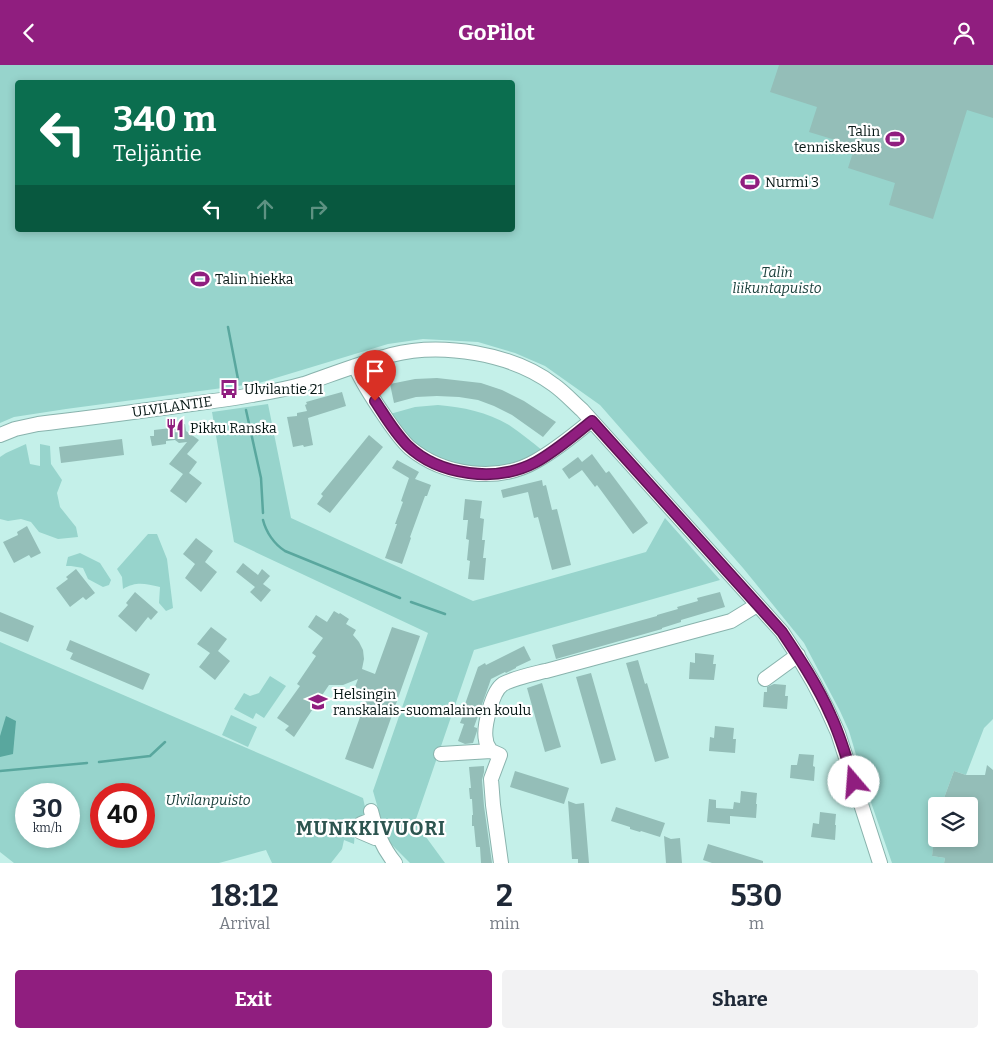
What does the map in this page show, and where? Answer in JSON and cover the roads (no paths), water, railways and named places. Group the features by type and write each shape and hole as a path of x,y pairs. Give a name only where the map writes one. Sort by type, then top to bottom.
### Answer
{"street":[{"name":"ULVILANTIE","path":"0,435 14,429 38,424 253,395 303,384 391,355 425,349 452,350 489,355 541,376 554,385 592,421 782,632 798,655 831,715 880,863"},
{"path":"355,367 363,383 405,443 418,454 446,468 488,474 502,473 521,468 536,461 592,421"},
{"path":"491,751 486,740 487,722 491,704 499,688 504,684 526,676 731,621 757,605"},
{"path":"765,679 798,655"},
{"path":"441,754 491,751 500,755 491,779 502,863"},
{"path":"372,815 379,838 395,863"}],"waterway":[{"path":"228,327 238,379"},
{"path":"246,410 261,478 263,513"},
{"path":"263,520 271,537 285,551 400,598"},
{"path":"411,602 445,614"},
{"path":"99,762 150,756 165,742"},
{"path":"0,771 87,763"}],"place":[{"name":"Talin tenniskeskus","path":"895,139"},
{"name":"Nurmi 3","path":"750,182"},
{"name":"Talin hiekka","path":"200,279"},
{"name":"Ulvilantie 21","path":"229,389"},
{"name":"Pikku Ranska","path":"175,428"},
{"name":"Helsingin ranskalais-suomalainen koulu","path":"318,702"}],"district":[{"name":"MUNKKIVUORI","path":"371,828"}],"park label":[{"name":"Talin liikuntapuisto","path":"777,280"},
{"name":"Ulvilanpuisto","path":"208,800"}]}
